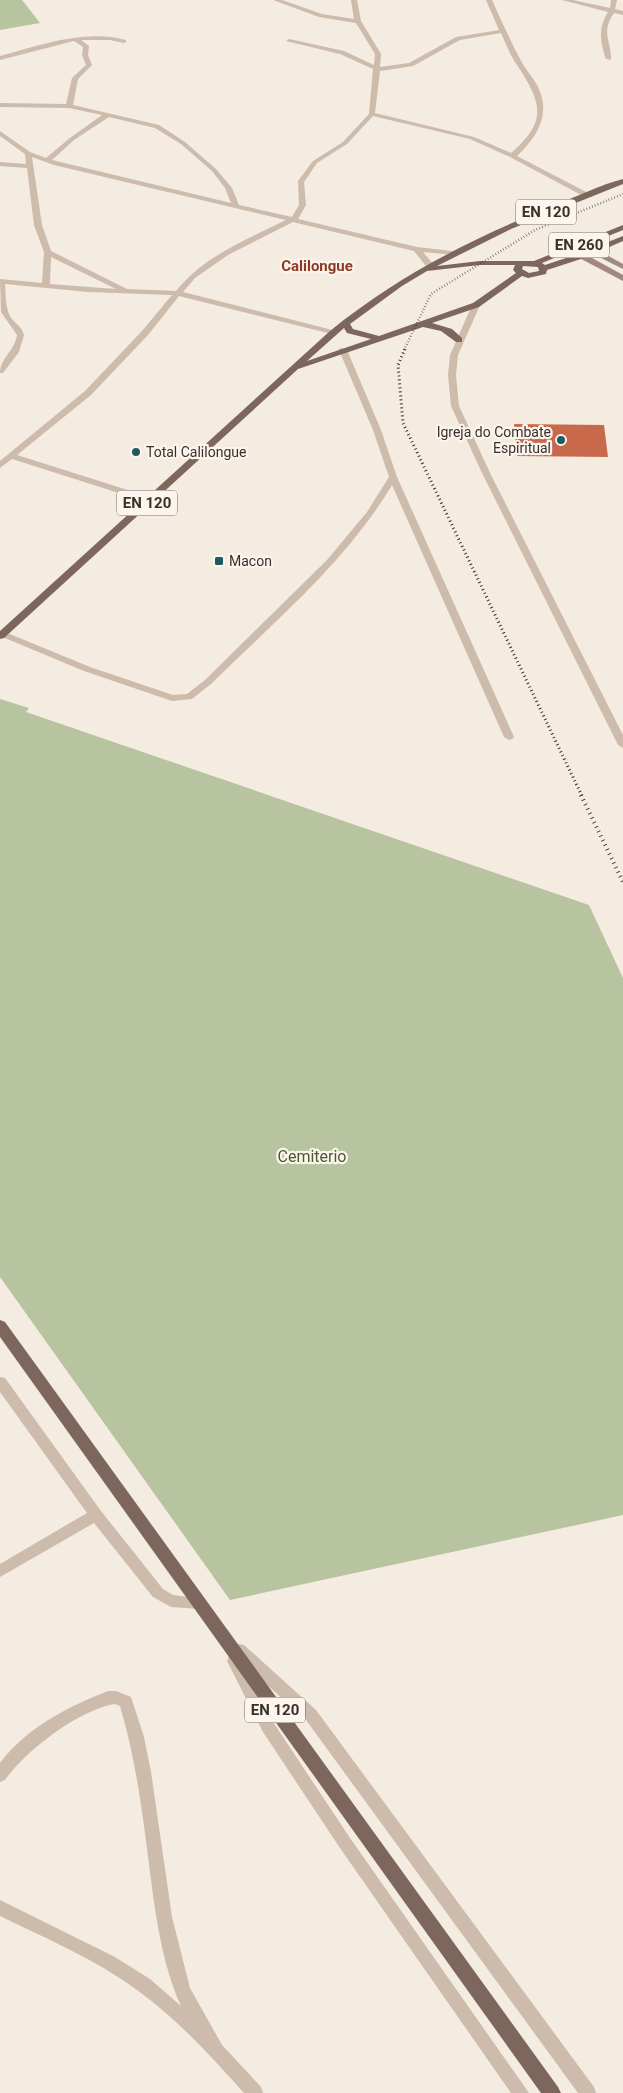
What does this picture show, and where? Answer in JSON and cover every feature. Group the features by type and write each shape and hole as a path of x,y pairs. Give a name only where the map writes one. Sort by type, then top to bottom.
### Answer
{"main road":[{"name":"EN 120","path":"1,635 345,323 429,264 469,244 623,180"},
{"name":"EN 260","path":"536,263 623,227"},
{"name":"EN 260","path":"544,268 581,256 623,238"},
{"path":"469,244 468,254 480,263"},
{"name":"EN 120","path":"416,272 480,263 536,263"},
{"path":"520,274 517,268 524,263"},
{"path":"536,263 544,268"},
{"name":"EN 120","path":"294,369 343,350 476,305 520,274 537,275 543,272 544,268"},
{"path":"345,323 350,331 380,338"},
{"path":"423,324 444,329 452,333 459,340"},
{"name":"EN 120","path":"0,1326 552,2093"}],"street":[{"path":"276,0 322,16 358,21"},
{"path":"0,465 88,393 145,333 176,293 192,276 210,262 259,234 294,219 304,203 299,185 306,172 315,162 345,143 372,114 378,70 378,54 358,21 354,0"},
{"path":"489,0 502,31 535,88 540,107 534,136 512,156"},
{"path":"565,0 623,13"},
{"path":"609,59 604,46 604,25 614,10 614,0"},
{"path":"290,41 342,52 378,70 411,65 458,38 502,31"},
{"path":"0,58 75,39 108,36 124,42"},
{"path":"69,106 75,78 89,65 85,55 86,46 75,39"},
{"path":"0,105 69,106 107,116 143,122 167,132 214,170 228,188 236,206"},
{"path":"372,114 472,138 588,194"},
{"path":"38,167 72,139 107,116"},
{"path":"0,133 28,153 38,167 38,224 48,252 46,286"},
{"path":"28,153 38,167"},
{"path":"0,164 38,167 56,164 416,249 452,253"},
{"path":"580,244 623,267"},
{"path":"416,249 429,264"},
{"path":"569,249 623,278"},
{"path":"48,252 97,278 131,292"},
{"path":"0,371 19,343 20,336 20,331 6,316 1,281 131,292 176,293 333,332"},
{"path":"476,305 470,323 459,340 452,375 455,406 487,475 623,745"},
{"path":"343,350 377,430 393,477 509,738"},
{"path":"11,456 150,500"},
{"path":"1,635 115,679 172,698 189,697 208,682 330,562 371,513 393,477"},
{"path":"0,1382 96,1515 158,1593 171,1601 199,1603"},
{"path":"3,1566 96,1515"},
{"path":"221,1635 268,1727 345,1843 521,2093"},
{"path":"221,1635 311,1715 588,2093"},
{"path":"0,1775 9,1761 35,1738 75,1714 116,1697 126,1702 133,1721 147,1793 170,1943 183,1990 214,2048"},
{"path":"0,1908 89,1952 144,1985 214,2048 255,2093"}],"green space":[{"path":"0,0 22,0 40,23 0,30"},
{"name":"Cemiterio","path":"0,699 29,708 26,712 589,905 623,978 623,1515 230,1600 0,1277"}],"building":[{"name":"Igreja do Combate Espiritual","path":"514,424 604,425 608,457 517,456"}],"railway":[{"path":"404,350 431,294 535,230 623,194"},
{"path":"405,349 398,365 403,423 582,796"},
{"path":"581,795 623,882"}],"place":[{"name":"Igreja do Combate Espiritual","path":"561,440"},
{"name":"Total Calilongue","path":"136,452"},
{"name":"Macon","path":"219,561"}],"district":[{"name":"Calilongue","path":"317,266"}]}
